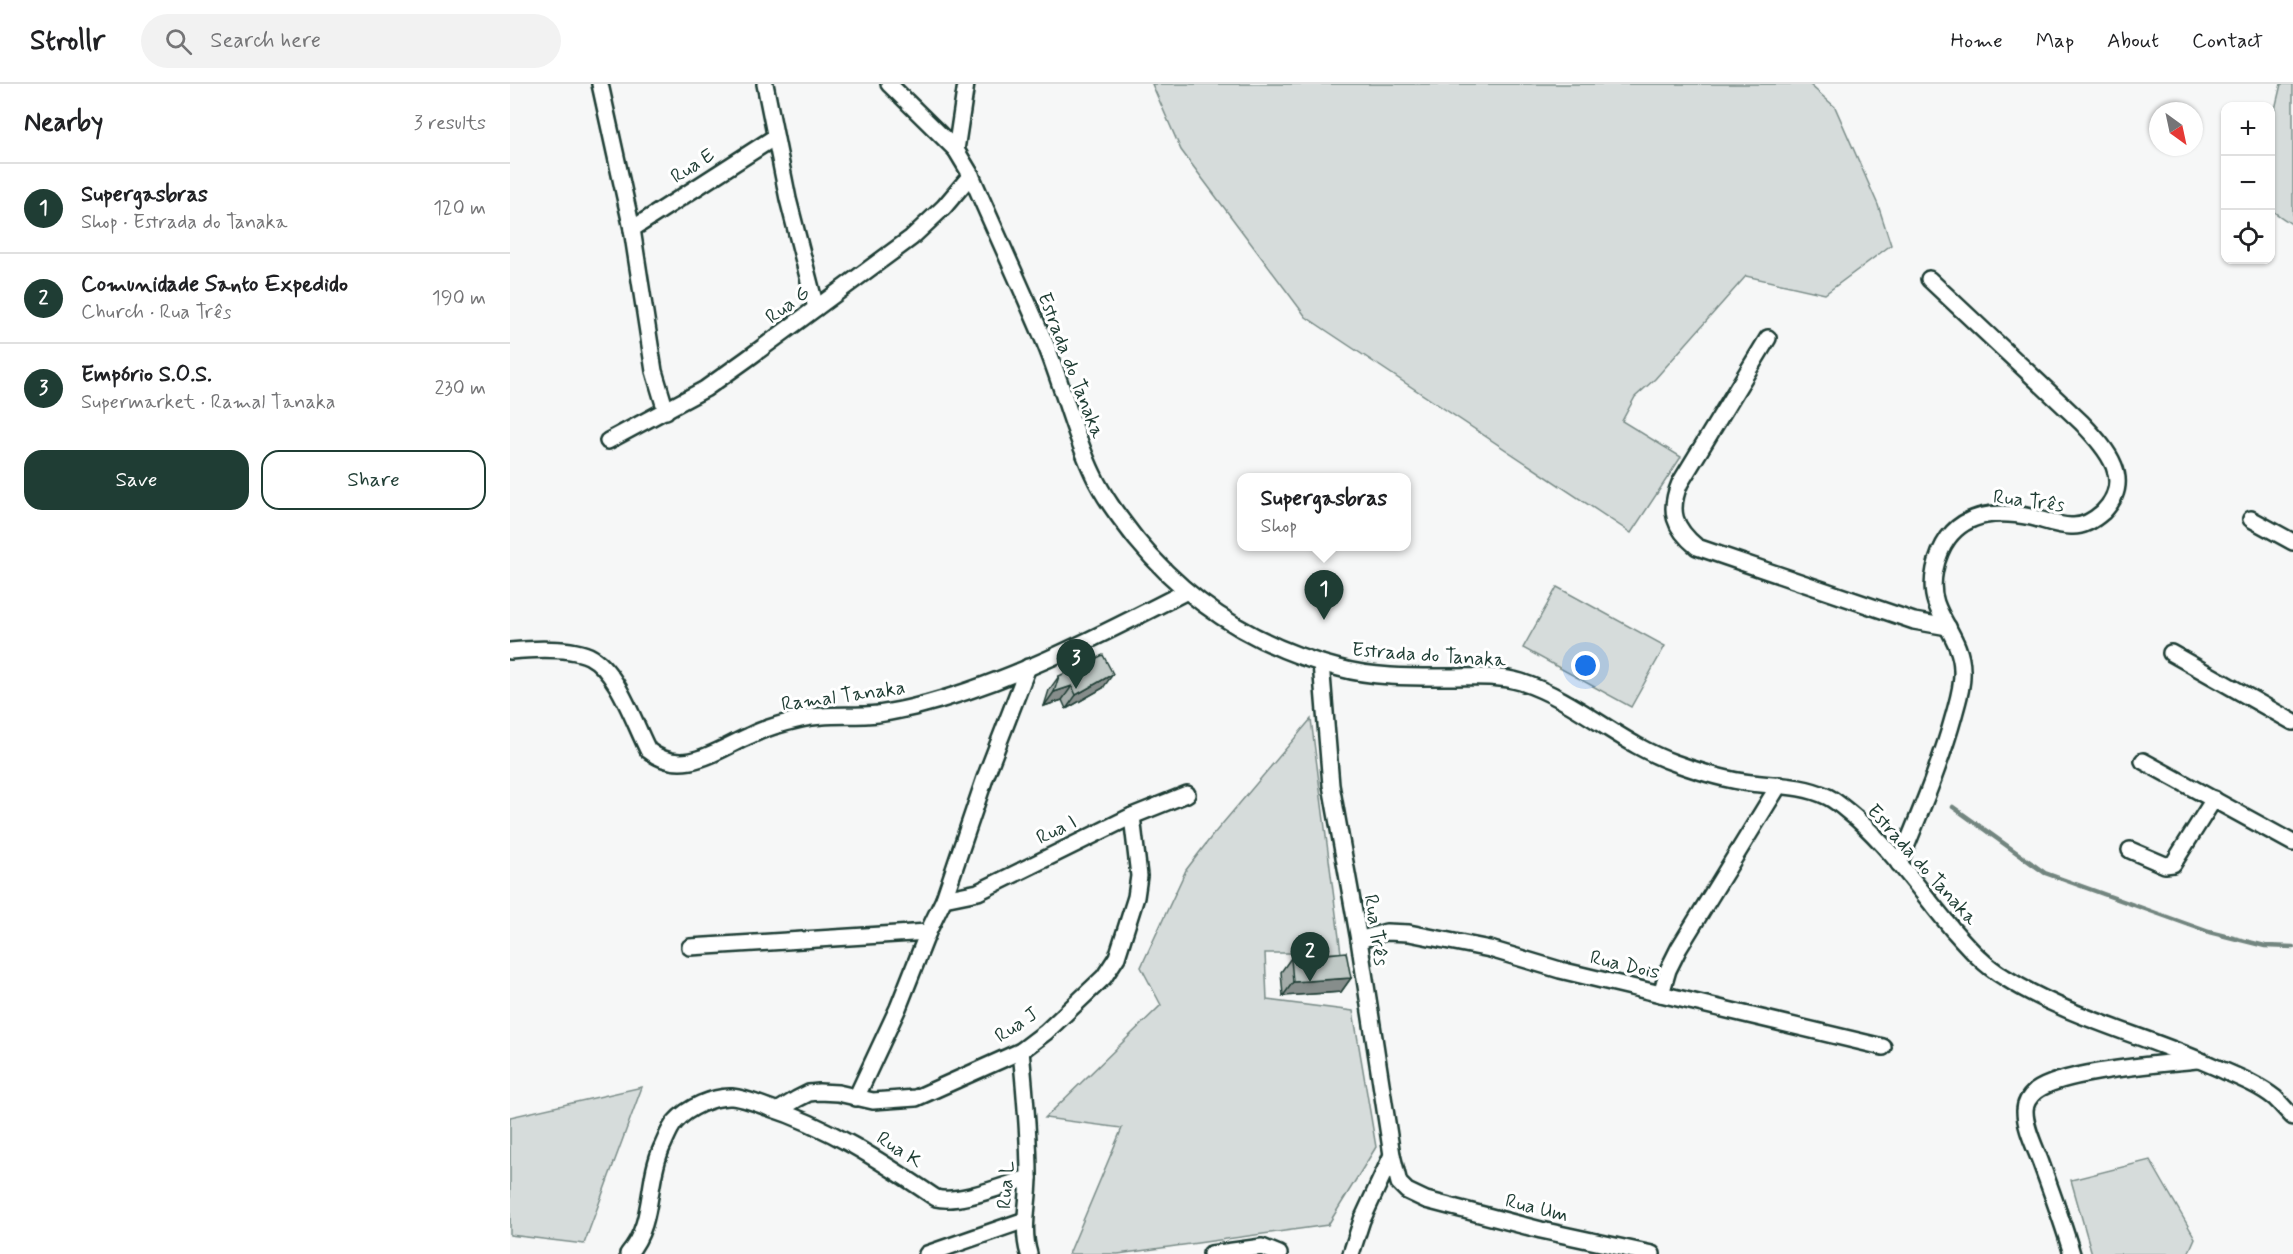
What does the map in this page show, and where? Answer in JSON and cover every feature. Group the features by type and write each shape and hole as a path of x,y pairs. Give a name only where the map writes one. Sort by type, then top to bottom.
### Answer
{"street":[{"path":"600,84 632,229 654,371 666,411"},
{"path":"765,84 802,261 816,308"},
{"name":"Estrada do Tanaka","path":"889,84 956,150 971,175 1044,340 1081,448 1094,478 1112,509 1159,567 1185,592 1212,612 1261,640 1321,663 1364,673 1513,680 1543,690 1669,762 1727,780 1802,788 1828,798 1874,834 1973,952 2001,976 2080,1015 2200,1060 2272,1095 2293,1117"},
{"path":"956,150 966,84"},
{"name":"Rua E","path":"632,229 775,137"},
{"name":"Rua G","path":"608,441 705,389 816,308 911,238 944,207 971,175"},
{"name":"Rua Três","path":"1899,864 1947,743 1961,690 1963,673 1960,651 1935,602 1934,574 1939,554 1949,537 1976,516 1997,513 2072,526 2085,524 2110,505 2117,489 2117,476 2113,462 2102,444 1929,279"},
{"path":"1768,338 1680,483 1674,496 1677,525 1684,536 1697,547 1914,621 1948,627"},
{"path":"2251,519 2293,542"},
{"name":"Ramal Tanaka","path":"510,651 534,649 580,653 590,657 615,684 648,750 656,756 676,762 698,760 748,736 803,718 878,714 910,708 955,695 1028,667 1185,592"},
{"path":"2171,653 2293,722"},
{"name":"Rua Três","path":"1321,663 1331,785 1359,940 1392,1155 1399,1183 1414,1195"},
{"path":"856,1098 898,1008 928,932 944,899 985,778 1028,667"},
{"path":"2143,761 2293,843"},
{"path":"1661,994 1668,970 1679,948 1779,785"},
{"name":"Rua I","path":"944,899 978,892 1132,816 1187,794"},
{"path":"2130,850 2165,866 2173,864 2214,799"},
{"name":"Rua J","path":"779,1110 809,1093 828,1091 880,1101 916,1098 1021,1051 1046,1032 1104,976 1117,957 1136,897 1139,876 1132,816"},
{"path":"690,947 928,932"},
{"name":"Rua Dois","path":"1359,940 1386,932 1409,933 1490,949 1560,970 1883,1047"},
{"name":"Rua L","path":"927,1254 1025,1220 1029,1146 1021,1051"},
{"path":"2072,1254 2031,1135 2025,1110 2028,1099 2037,1090 2065,1079 2125,1068 2200,1060"},
{"name":"Rua K","path":"628,1254 645,1226 653,1175 660,1152 674,1123 687,1112 715,1099 732,1097 750,1101 830,1131 936,1198 952,1201 1029,1178"},
{"path":"1351,1254 1366,1210 1392,1155"},
{"name":"Rua Um","path":"1414,1195 1541,1230 1652,1254"},
{"path":"1025,1220 1025,1240 1029,1254"},
{"path":"1210,1254 1262,1247 1279,1254"}],"shaded area":[{"path":"1152,84 1809,84 1835,107 1878,205 1891,245 1825,294 1746,276 1655,379 1635,397 1622,421 1681,457 1631,533 1306,317 1181,150"},
{"path":"2281,84 2293,84 2293,225 2275,213 2275,109"},
{"path":"1557,587 1665,646 1631,707 1523,648"},
{"path":"1311,719 1341,953 1265,953 1267,1000 1353,1011 1376,1147 1328,1225 1118,1254 1069,1254 1122,1128 1045,1118 1161,1005 1141,967 1186,870"},
{"path":"642,1087 584,1244 510,1235 510,1117"},
{"path":"2150,1160 2195,1238 2188,1254 2092,1254 2071,1180"}],"building":[{"path":"1103,655 1113,674 1076,695 1072,686 1054,692 1059,676"},
{"path":"1346,952 1351,978 1293,982 1291,958"}],"waterway":[{"path":"1953,807 2045,873 2209,932 2265,946 2293,947"}],"place":[{"name":"Supergasbras","path":"1324,620"},
{"name":"Empório S.O.S.","path":"1076,689"},
{"name":"Comunidade Santo Expedido","path":"1310,982"}]}
